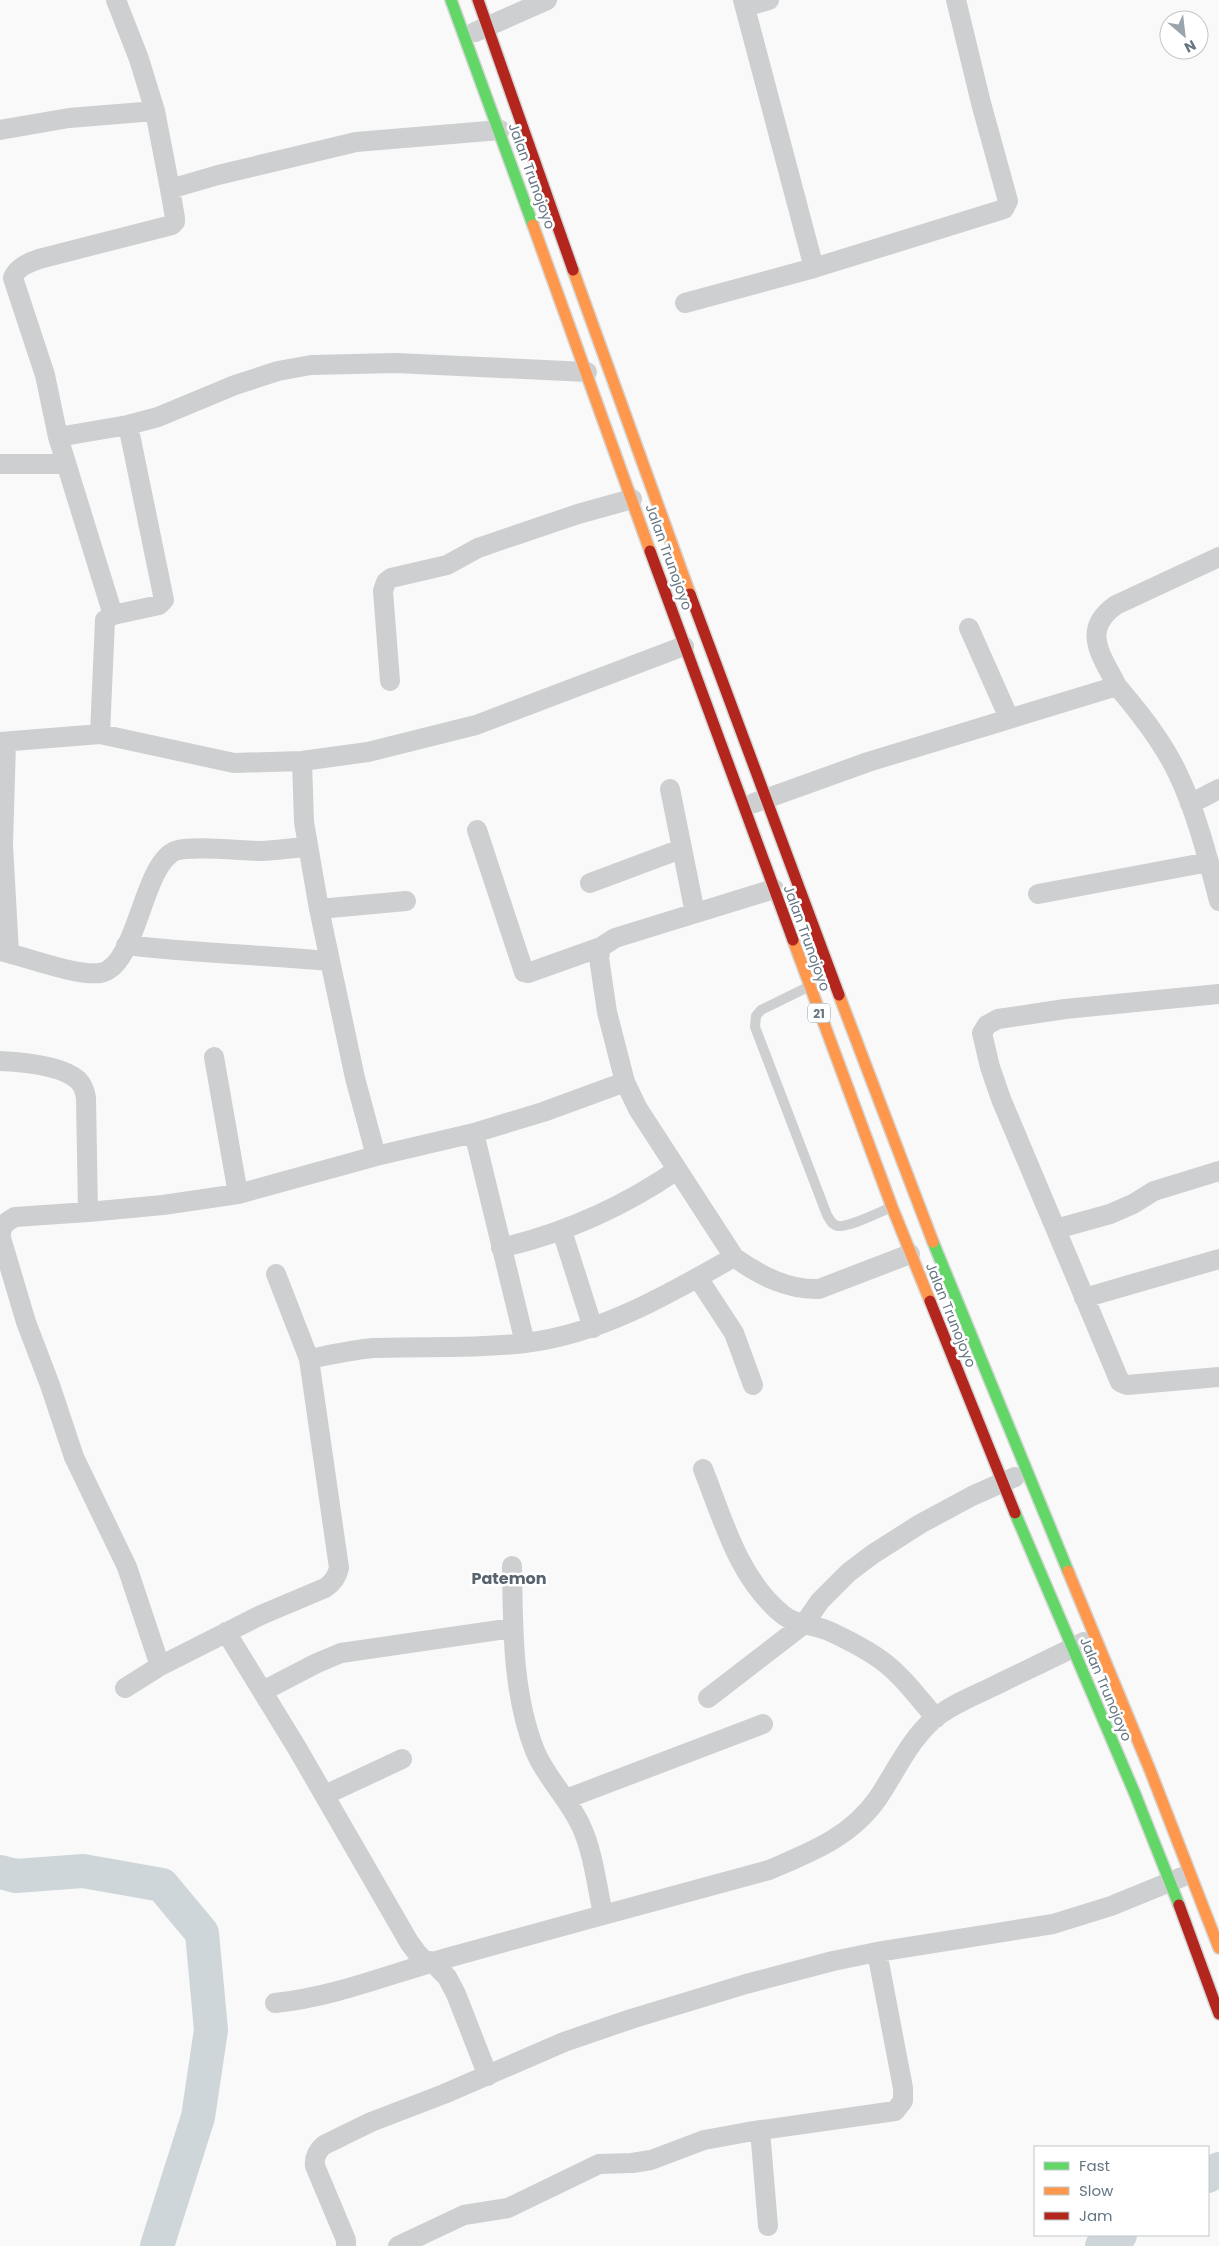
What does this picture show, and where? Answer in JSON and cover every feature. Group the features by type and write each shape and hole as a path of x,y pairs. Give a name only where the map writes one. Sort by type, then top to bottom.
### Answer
{"highway":[{"name":"Jalan Trunojoyo","path":"451,0 500,130 743,807 774,889 821,982 904,1202 910,1254 1002,1482 1135,1794 1219,2014"},
{"name":"Jalan Trunojoyo","path":"478,0 611,378 766,798 821,982 904,1202 1026,1473 1191,1873 1219,1948"}],"street":[{"path":"112,615 58,436 45,375 13,283 14,275 21,267 38,259 172,226 175,222 176,218 155,111 139,59 116,0"},
{"path":"464,37 546,0"},
{"path":"769,0 744,4 814,268"},
{"path":"685,303 814,268 1002,210 1007,205 956,0"},
{"path":"0,130 69,118 155,111"},
{"path":"170,189 262,164 356,142 500,130"},
{"path":"58,436 128,425 158,417 278,371 311,365 396,364 587,372"},
{"path":"100,734 105,620 112,615 159,605 164,600 128,425"},
{"path":"0,464 66,464"},
{"path":"390,681 384,591 386,582 391,578 447,565 478,548 516,534 632,499"},
{"path":"1219,557 1116,605 1098,622 1096,642 1117,686 1167,754 1178,775 1190,804 1209,862 1219,901"},
{"path":"968,628 1009,718"},
{"path":"308,847 264,851 186,849 176,851 168,856 156,873 116,965 105,972 88,973 5,952 3,742 100,734 234,763 302,761 368,752 476,725 684,646"},
{"path":"743,807 868,762 1117,686"},
{"path":"302,761 304,822 319,909 355,1078 376,1156"},
{"path":"670,789 696,913"},
{"path":"1190,804 1219,789"},
{"path":"477,830 524,972 528,974 601,947 615,938 774,889"},
{"path":"590,883 681,848"},
{"path":"1038,894 1209,862"},
{"path":"319,909 406,900"},
{"path":"126,945 189,952 246,954 330,961"},
{"path":"601,947 599,958 607,1012 625,1082 638,1109 734,1257 754,1271 784,1284 803,1289 819,1289 910,1254"},
{"path":"1219,994 1065,1009 998,1019 990,1022 984,1029 983,1041 1001,1100 1122,1384 1127,1386 1219,1377"},
{"path":"214,1058 238,1194"},
{"path":"0,1061 32,1064 61,1072 79,1081 84,1088 86,1098 88,1212"},
{"path":"160,1666 128,1567 74,1457 50,1385 26,1322 1,1238 1,1228 8,1220 15,1217 163,1205 238,1194 376,1156 474,1133 543,1112 625,1082"},
{"path":"474,1133 525,1343"},
{"path":"501,1248 562,1231 621,1204 677,1170"},
{"path":"1056,1229 1110,1214 1133,1204 1154,1191 1219,1171"},
{"path":"562,1231 593,1328"},
{"path":"309,1359 371,1348 472,1347 525,1343 563,1336 593,1328 636,1309 698,1278 734,1257"},
{"path":"1084,1298 1219,1259"},
{"path":"126,1688 160,1666 226,1632 261,1615 311,1596 332,1583 338,1574 339,1568 309,1359 276,1274"},
{"path":"698,1278 734,1333 753,1385"},
{"path":"703,1469 733,1546 745,1571 763,1595 792,1621 830,1631 882,1661 936,1718"},
{"path":"708,1698 804,1624 820,1601 849,1572 873,1554 920,1524 1002,1482 1026,1473"},
{"path":"512,1566 513,1628 518,1686 535,1750 542,1766 566,1799 585,1835 603,1914"},
{"path":"263,1691 317,1663 341,1653 513,1628"},
{"path":"226,1632 325,1795 409,1942 423,1959 432,1962 447,1977 456,1994 488,2076"},
{"path":"275,2003 311,1998 346,1990 432,1962 769,1870 820,1849 858,1822 877,1799 901,1760 924,1730 936,1718 971,1697 1094,1637"},
{"path":"566,1799 763,1724"},
{"path":"325,1795 402,1760"},
{"path":"346,2246 346,2240 314,2160 319,2150 335,2138 371,2122 488,2076 564,2042 631,2019 746,1984 877,1952 1053,1924 1112,1906 1191,1873"},
{"path":"398,2246 464,2215 508,2208 599,2164 632,2163 651,2160 704,2140 895,2110 901,2106 903,2101 903,2088 877,1952"},
{"path":"760,2130 768,2226"}],"lane":[{"path":"821,982 761,1010 756,1016 755,1027 827,1216 832,1224 839,1226 849,1224 904,1202"}],"waterway":[{"path":"0,1872 16,1876 83,1871 162,1885 202,1933 211,2030 198,2117 157,2246"},
{"path":"1209,2175 1219,2169"},
{"path":"1102,2246 1118,2236"}],"traffic: fast":[{"path":"451,0 533,225"},
{"path":"933,1242 1068,1571"},
{"path":"1015,1513 1135,1794 1179,1905"}],"traffic: slow":[{"path":"533,225 650,551"},
{"path":"573,270 690,594"},
{"path":"793,940 892,1207 930,1301"},
{"path":"839,995 933,1242"},
{"path":"1068,1571 1150,1770 1219,1948"}],"traffic: jam":[{"path":"478,0 573,270"},
{"path":"650,551 793,940"},
{"path":"690,594 839,995"},
{"path":"930,1301 1015,1513"},
{"path":"1179,1905 1219,2014"}],"district":[{"name":"Patemon","path":"509,1578"}]}
